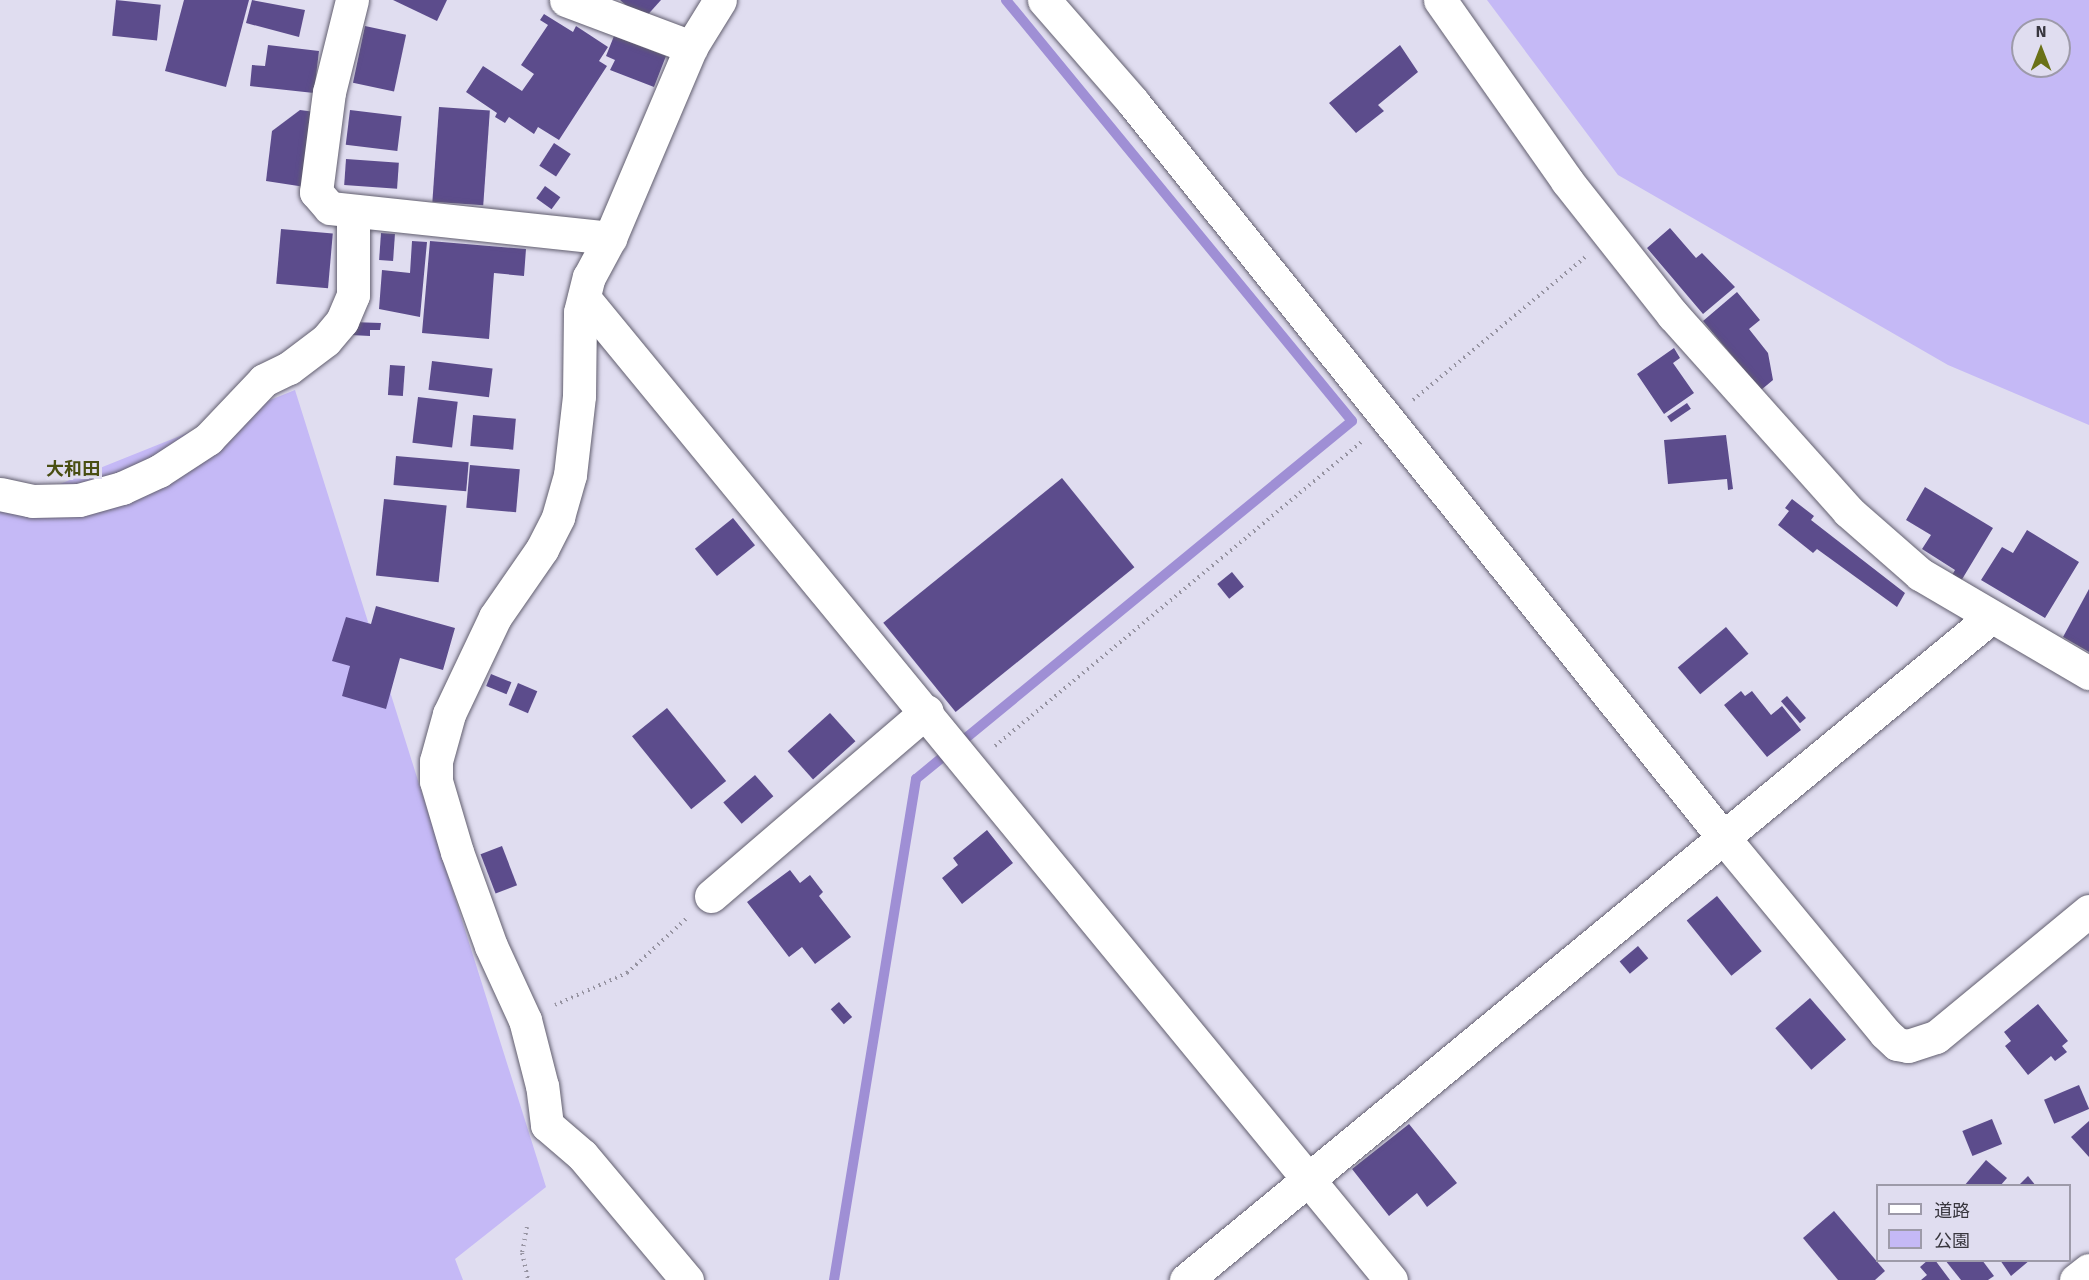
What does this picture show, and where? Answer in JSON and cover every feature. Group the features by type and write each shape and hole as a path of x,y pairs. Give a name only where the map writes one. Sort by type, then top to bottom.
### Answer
{"street":[{"path":"352,0 329,92 316,192 330,208 353,213 610,238"},
{"path":"566,0 692,48"},
{"path":"687,1280 582,1155 547,1125 542,1086 525,1020 491,946 457,852 436,781 436,761 449,714 495,617 542,549 558,517 570,475 579,396 584,298 589,277 610,238 692,48 720,0"},
{"path":"1044,0 1132,101 1723,837 1885,1033 1898,1044 1908,1046 1936,1037 2089,911"},
{"path":"1440,0 1534,135 1673,315 1848,511 1920,574 2089,674"},
{"path":"0,494 32,501 79,500 122,488 159,471 208,439 264,380 290,368 326,340 342,321 353,295 353,213"},
{"path":"584,298 927,711 1307,1180 1391,1280"},
{"path":"1186,1280 1991,617"},
{"path":"711,896 927,711"},
{"path":"2076,1280 2089,1270"}],"path":[{"path":"971,765 1611,236"},
{"path":"525,1020 627,973 711,896"},
{"path":"527,1227 522,1253 528,1280"}],"green space":[{"path":"1487,0 2089,0 2089,425 1948,365 1618,175"},
{"path":"295,390 546,1187 455,1259 463,1280 0,1280 0,508"}],"building":[{"path":"116,0 161,5 157,41 112,36"},
{"path":"184,0 249,0 226,87 165,71"},
{"path":"252,0 305,10 299,37 246,23"},
{"path":"393,0 447,0 437,21"},
{"path":"620,0 661,0 643,20"},
{"path":"544,14 573,32 576,26 608,47 599,61 607,66 559,140 538,127 534,134 509,117 505,123 495,117 497,113 466,92 483,66 522,91 534,74 521,65 548,25 540,20"},
{"path":"365,26 406,35 394,91 353,83"},
{"path":"614,36 666,56 654,87 610,70 615,60 606,56"},
{"path":"268,45 319,51 314,93 250,86 252,65 265,66"},
{"path":"1400,45 1418,72 1378,105 1384,111 1356,133 1329,103"},
{"path":"439,107 490,111 483,205 432,202"},
{"path":"300,110 315,112 305,187 266,181 272,131"},
{"path":"350,110 402,116 397,151 346,145"},
{"path":"554,143 571,154 556,177 539,166"},
{"path":"346,159 399,163 397,189 344,185"},
{"path":"545,186 560,197 552,209 536,198"},
{"path":"1670,228 1696,258 1702,253 1735,287 1703,314 1647,248"},
{"path":"281,229 333,234 328,288 276,284"},
{"path":"381,233 395,234 393,261 379,260"},
{"path":"412,241 427,242 420,317 379,309 382,270 410,273"},
{"path":"430,241 526,249 524,276 494,273 489,339 422,333"},
{"path":"1737,292 1760,320 1749,329 1768,353 1773,380 1761,390 1703,321"},
{"path":"352,322 381,323 380,330 370,330 370,336 351,335"},
{"path":"1674,348 1680,358 1673,363 1694,393 1664,414 1637,374"},
{"path":"432,361 493,368 489,397 428,390"},
{"path":"390,365 405,366 403,396 388,395"},
{"path":"418,397 458,402 452,448 412,443"},
{"path":"1687,403 1691,409 1671,422 1667,416"},
{"path":"473,415 516,419 513,450 470,446"},
{"path":"1726,435 1733,489 1728,490 1727,479 1668,484 1664,440"},
{"path":"396,456 469,462 466,491 393,485"},
{"path":"470,465 520,469 516,512 466,508"},
{"path":"1062,478 1134,567 956,712 883,623"},
{"path":"1925,487 1993,528 1961,581 1952,575 1955,570 1922,549 1931,535 1906,520"},
{"path":"384,499 447,506 439,582 376,576"},
{"path":"1792,499 1814,516 1811,520 1905,593 1897,607 1817,549 1813,553 1778,525 1789,511 1785,508"},
{"path":"733,518 755,545 717,576 695,549"},
{"path":"2027,530 2079,562 2045,618 1981,580 2002,547 2013,553"},
{"path":"1232,572 1244,587 1229,599 1217,584"},
{"path":"2089,589 2089,652 2063,637"},
{"path":"376,606 455,628 443,670 400,658 386,709 342,696 350,666 332,661 346,617 371,624"},
{"path":"1726,627 1748,654 1700,694 1678,667"},
{"path":"491,674 511,682 507,694 486,686"},
{"path":"518,683 537,691 528,713 509,705"},
{"path":"1741,691 1745,696 1752,691 1771,715 1782,706 1801,730 1767,757 1724,705"},
{"path":"1787,696 1806,718 1800,723 1781,701"},
{"path":"667,708 726,781 691,809 632,736"},
{"path":"830,713 855,741 813,779 788,751"},
{"path":"755,775 773,796 742,824 723,803"},
{"path":"987,830 1013,863 962,904 942,878 958,865 953,858"},
{"path":"502,846 517,885 496,893 481,854"},
{"path":"790,870 800,883 810,875 823,892 819,896 851,937 815,964 802,947 789,957 747,902"},
{"path":"1717,896 1762,951 1731,976 1687,921"},
{"path":"1638,946 1648,958 1630,974 1620,961"},
{"path":"1810,998 1846,1040 1811,1070 1775,1028"},
{"path":"839,1002 852,1017 844,1024 831,1009"},
{"path":"2038,1004 2068,1041 2062,1046 2067,1052 2055,1061 2051,1056 2028,1075 2005,1046 2011,1041 2004,1032"},
{"path":"2079,1085 2089,1109 2054,1124 2044,1100"},
{"path":"1992,1119 2002,1144 1972,1156 1962,1131"},
{"path":"2089,1121 2089,1157 2071,1137"},
{"path":"1409,1124 1457,1183 1427,1207 1417,1193 1389,1216 1352,1169"},
{"path":"1986,1160 2007,1178 2002,1184 1966,1184"},
{"path":"2028,1176 2034,1184 2020,1184"},
{"path":"1834,1211 1885,1271 1875,1280 1838,1280 1803,1238"},
{"path":"1926,1262 1936,1262 1950,1280 1921,1280 1927,1275 1920,1267"},
{"path":"1947,1262 1984,1262 1994,1276 1988,1280 1961,1280"},
{"path":"2001,1262 2028,1262 2011,1276"}],"waterway":[{"path":"834,1280 916,779 1352,421 1006,0"}],"district":[{"name":"大和田","path":"73,469"}]}
